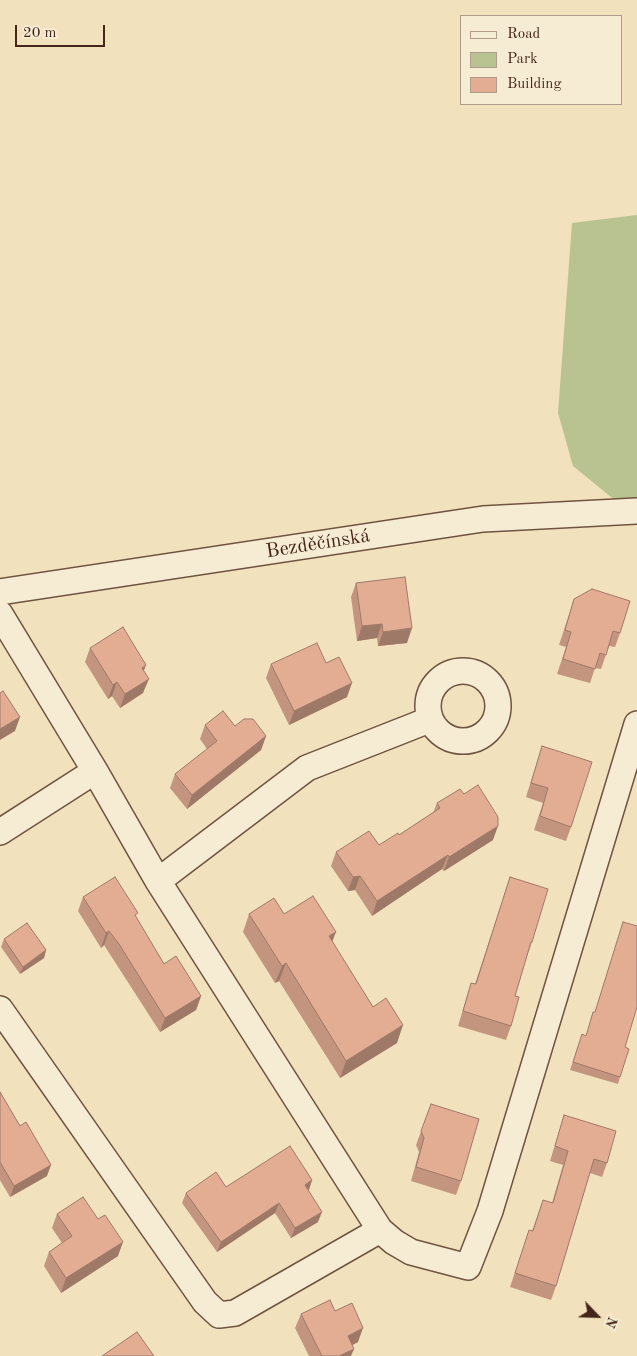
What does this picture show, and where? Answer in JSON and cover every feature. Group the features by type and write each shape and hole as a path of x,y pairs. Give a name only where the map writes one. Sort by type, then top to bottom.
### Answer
{"street":[{"name":"Bezděčínská","path":"0,592 483,519 637,511"},
{"path":"0,614 95,771 158,881 380,1230 394,1242 411,1252 468,1267 490,1211 637,724"},
{"path":"158,881 307,768 429,720"},
{"path":"0,832 95,771"},
{"path":"0,1009 205,1302 219,1315 235,1313 380,1230"}],"green space":[{"path":"637,215 637,501 617,502 573,466 558,413 572,223"}],"building":[{"path":"405,577 412,628 383,632 382,624 362,626 356,583"},
{"path":"592,589 630,601 620,633 613,631 606,655 600,653 595,669 563,659 571,632 565,630 574,599"},
{"path":"123,627 146,665 142,668 149,679 125,694 117,682 113,685 90,648"},
{"path":"317,643 326,663 339,657 352,683 294,711 271,664"},
{"path":"3,691 20,717 0,729 0,693"},
{"path":"223,711 235,726 244,719 253,719 266,736 192,795 175,774 217,741 205,725"},
{"path":"542,746 592,762 571,827 540,816 548,788 531,783"},
{"path":"478,785 498,817 498,826 449,857 448,855 377,901 360,876 353,877 336,852 369,831 379,845 398,833 399,835 440,808 437,803 460,789 464,794"},
{"path":"115,877 138,913 135,915 164,964 176,956 201,996 165,1018 119,944 109,931 106,933 83,897"},
{"path":"510,877 548,889 515,996 519,997 511,1026 463,1011 471,983 476,984"},
{"path":"313,896 336,932 329,936 373,1007 386,998 403,1025 346,1061 286,963 282,966 249,914 274,898 284,914"},
{"path":"623,922 637,926 637,1007 625,1047 629,1049 620,1077 573,1062 582,1034 586,1036 593,1012 595,1012"},
{"path":"27,923 46,950 23,967 4,939"},
{"path":"0,1092 20,1126 26,1122 51,1165 14,1186 0,1162"},
{"path":"431,1104 479,1119 461,1181 416,1167 424,1138 421,1131"},
{"path":"564,1115 616,1131 607,1163 594,1159 556,1286 515,1273 529,1230 533,1231 543,1200 553,1203 568,1151 555,1146"},
{"path":"290,1146 312,1180 305,1185 322,1212 295,1228 279,1203 221,1242 186,1193 216,1172 226,1187"},
{"path":"83,1197 98,1219 105,1215 123,1242 66,1278 49,1252 72,1236 57,1214"},
{"path":"330,1300 335,1311 352,1303 363,1328 348,1336 354,1349 339,1356 322,1356 301,1314"},
{"path":"137,1332 154,1356 102,1356"}]}
